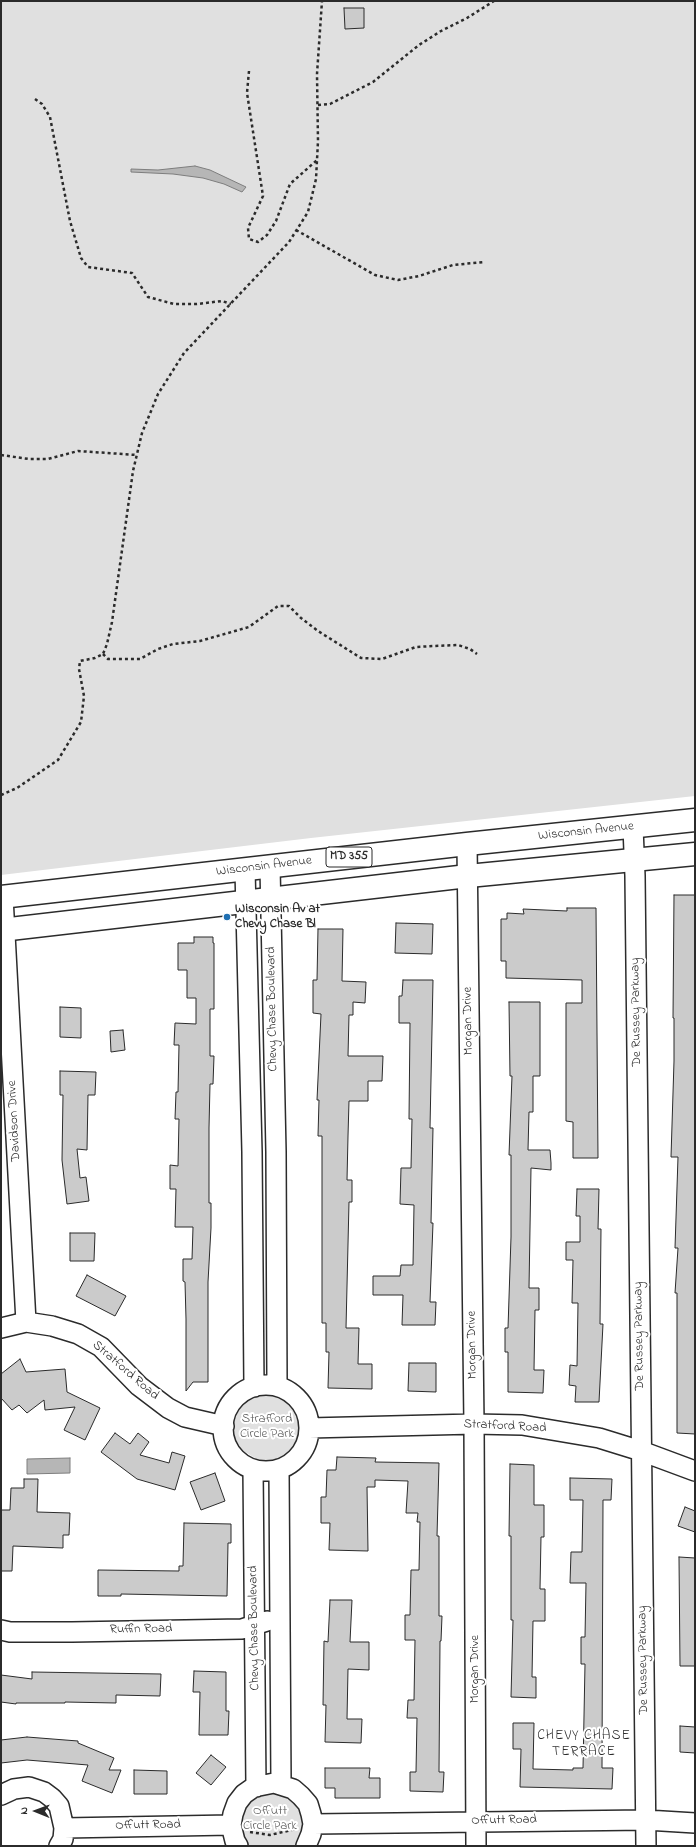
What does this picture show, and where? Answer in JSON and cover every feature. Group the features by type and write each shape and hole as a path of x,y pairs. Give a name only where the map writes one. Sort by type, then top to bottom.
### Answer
{"main road":[{"name":"Wisconsin Avenue","path":"2,897 467,844 695,820"},
{"path":"3,930 468,876 695,854"}],"street":[{"name":"De Russey Parkway","path":"633,827 635,860 646,1846"},
{"name":"Morgan Drive","path":"467,844 474,1424 476,1846"},
{"name":"Chevy Chase Boulevard","path":"270,867 276,1152 277,1386"},
{"name":"Chevy Chase Boulevard","path":"245,870 252,1152 254,1386"},
{"name":"Davidson Drive","path":"2,897 26,1322"},
{"path":"252,1152 276,1152"},
{"name":"Stratford Road","path":"1,1328 26,1322 52,1326 78,1334 101,1347 139,1386 168,1408 185,1417 224,1426"},
{"path":"254,1386 277,1386 288,1391 297,1398 306,1412 309,1428 306,1443 299,1456 288,1465 263,1471 253,1469 240,1462 231,1453 225,1442 224,1418 228,1408 235,1398 243,1391 254,1386"},
{"name":"Stratford Road","path":"309,1428 474,1424 522,1425 599,1438 641,1451 695,1471"},
{"name":"Chevy Chase Boulevard","path":"279,1468 281,1784"},
{"name":"Chevy Chase Boulevard","path":"253,1469 256,1787"},
{"name":"Ruffin Road","path":"1,1630 10,1632 242,1629 280,1618"},
{"path":"234,1834 233,1814 237,1803 244,1794 264,1784 281,1784 293,1789 301,1796 310,1809 310,1835"},
{"path":"1,1795 14,1789 29,1787 44,1792 52,1798 59,1806 64,1828 63,1839 59,1846"},
{"name":"Offutt Road","path":"310,1835 476,1822 646,1820 695,1822"},
{"name":"Offutt Road","path":"64,1828 234,1834"}],"path":[{"path":"1,795 17,788 58,760 80,722 84,696 78,669 80,661 95,658 103,654 112,622 133,471 142,433 158,394 184,353 289,242 308,212 316,179 318,105 317,74 322,1"},
{"path":"318,105 330,104 372,82 419,45 494,1"},
{"path":"249,71 247,93 263,196 248,228 250,239 258,242 267,235 276,221 290,184 317,160"},
{"path":"35,99 42,104 50,117 70,221 81,258 88,267 132,273 148,297 174,304 197,304 222,301 231,304"},
{"path":"296,230 375,275 398,280 419,276 453,265 484,262"},
{"path":"1,455 29,459 48,459 78,451 137,455"},
{"path":"103,654 108,660 140,659 158,649 168,646 200,641 249,627 278,606 289,606 301,618 318,631 361,658 382,660 416,647 458,645 470,649 477,654"},
{"path":"234,1834 243,1829 254,1833 270,1835 283,1831 302,1829 310,1835"}],"green space":[{"path":"1,1 695,1 695,796 311,838 1,875"},
{"name":"Strafford Circle Park","path":"264,1395 279,1396 292,1407 299,1420 299,1436 291,1448 282,1458 268,1462 255,1458 242,1450 235,1438 232,1425 239,1410 249,1399"},
{"name":"Offutt Circle Park","path":"263,1794 278,1794 291,1800 301,1814 303,1826 299,1841 294,1846 244,1846 241,1843 240,1814 250,1799"}],"shaded area":[{"path":"195,166 210,170 246,187 242,192 224,184 203,178 173,174 131,172 131,169 158,170"},
{"path":"70,1458 70,1473 27,1474 27,1459"}],"building":[{"path":"344,8 364,8 364,28 345,29"},
{"path":"674,895 695,895 695,1434 677,1433 677,1293 675,1293 678,1248 675,1248 678,1157 671,1157 674,1061"},
{"path":"567,908 596,908 598,1158 573,1158 573,1122 566,1121 566,1003 582,1003 582,980 506,978 506,961 501,961 501,919 507,919 507,913 524,914 523,909 567,911"},
{"path":"396,923 433,924 432,954 395,953"},
{"path":"318,929 343,929 342,981 366,982 365,1003 353,1002 353,1015 349,1015 348,1056 383,1056 382,1081 368,1081 368,1101 349,1101 347,1180 352,1180 352,1202 349,1202 346,1328 359,1328 358,1364 372,1364 372,1389 328,1388 329,1352 326,1352 326,1323 322,1323 322,1136 318,1136 319,1100 317,1100 321,1014 313,1013 313,980 317,980"},
{"path":"194,937 213,937 214,943 214,1009 210,1009 210,1056 214,1056 213,1084 210,1084 209,1128 209,1203 211,1203 211,1228 208,1282 208,1382 193,1382 186,1391 186,1319 183,1259 192,1259 193,1227 175,1227 176,1189 170,1189 170,1165 178,1166 179,1119 175,1119 176,1092 178,1092 179,1045 174,1045 175,1023 196,1024 196,998 187,998 187,970 178,970 178,943 194,943"},
{"path":"403,980 433,980 430,1128 433,1128 431,1223 433,1223 430,1302 436,1302 435,1325 402,1325 403,1295 373,1295 373,1276 400,1276 401,1265 413,1265 414,1205 400,1204 401,1168 411,1168 412,1119 409,1119 410,1023 399,1023 399,996 402,996"},
{"path":"509,1002 540,1002 540,1076 533,1076 533,1112 529,1112 528,1150 550,1150 551,1170 531,1168 529,1288 539,1288 539,1310 535,1310 534,1370 544,1370 543,1393 508,1392 508,1352 505,1352 505,1328 508,1328 511,1237 511,1155 509,1155 512,1076 510,1076"},
{"path":"60,1007 81,1008 81,1038 60,1037"},
{"path":"123,1030 125,1050 111,1052 110,1031"},
{"path":"60,1071 96,1072 95,1095 88,1095 87,1150 77,1149 80,1178 86,1177 89,1201 67,1204 62,1160 63,1095 60,1095"},
{"path":"577,1189 599,1189 598,1229 601,1229 600,1324 603,1324 599,1402 575,1402 576,1386 569,1385 570,1365 577,1366 578,1303 572,1303 573,1260 566,1260 566,1242 580,1242 580,1216 576,1216"},
{"path":"70,1233 95,1233 94,1261 70,1261"},
{"path":"87,1275 126,1296 115,1316 76,1296"},
{"path":"20,1359 26,1372 65,1369 67,1392 100,1408 85,1440 64,1430 75,1407 45,1410 44,1400 27,1413 19,1405 12,1410 1,1398 1,1374"},
{"path":"409,1363 436,1363 436,1392 408,1391"},
{"path":"115,1433 130,1444 138,1433 149,1442 140,1455 169,1463 172,1452 185,1456 175,1490 137,1479 101,1452"},
{"path":"337,1457 376,1458 375,1462 439,1463 437,1536 439,1536 439,1616 442,1616 440,1641 439,1772 444,1772 443,1792 410,1791 410,1772 416,1772 417,1718 407,1718 408,1700 414,1700 415,1640 405,1640 405,1615 410,1615 411,1570 419,1570 420,1522 417,1522 418,1513 406,1513 408,1481 375,1480 375,1487 367,1487 368,1551 329,1550 330,1523 321,1523 321,1497 326,1497 327,1470 336,1470"},
{"path":"510,1464 534,1465 534,1505 544,1505 544,1537 541,1537 540,1589 545,1589 545,1621 533,1621 532,1677 536,1677 536,1698 511,1697 513,1620 511,1620 511,1536 509,1536"},
{"path":"215,1473 225,1501 201,1510 190,1482"},
{"path":"570,1478 612,1479 611,1500 603,1500 602,1768 613,1768 612,1789 520,1787 521,1749 513,1749 513,1723 534,1723 533,1769 573,1770 573,1768 583,1768 585,1664 581,1664 581,1637 585,1637 586,1583 570,1583 571,1552 582,1552 583,1500 570,1500"},
{"path":"24,1479 38,1479 37,1512 70,1513 69,1535 63,1535 63,1548 13,1546 12,1571 1,1571 1,1510 10,1510 11,1488 24,1488"},
{"path":"685,1507 695,1511 695,1532 678,1526"},
{"path":"184,1523 231,1524 231,1543 228,1543 227,1596 121,1594 121,1596 98,1596 98,1570 179,1571 179,1566 183,1566"},
{"path":"679,1557 695,1558 695,1666 680,1666"},
{"path":"330,1600 352,1600 350,1642 369,1642 369,1670 348,1669 347,1719 362,1719 361,1743 325,1742 326,1705 323,1705 324,1641 328,1642"},
{"path":"194,1671 226,1672 226,1711 229,1711 228,1735 199,1735 200,1692 193,1692"},
{"path":"32,1672 161,1674 160,1696 116,1695 116,1703 65,1702 16,1704 1,1702 1,1675 32,1679"},
{"path":"680,1726 695,1727 695,1753 680,1752"},
{"path":"27,1737 78,1741 78,1743 114,1758 109,1770 121,1770 112,1793 82,1781 88,1765 27,1760 1,1763 1,1740"},
{"path":"211,1755 226,1767 211,1785 196,1773"},
{"path":"325,1768 370,1768 369,1778 380,1778 380,1798 335,1798 335,1788 325,1788"},
{"path":"134,1770 167,1771 167,1794 134,1794"}],"place":[{"name":"Wisconsin Av at Chevy Chase Bl","path":"227,917"}],"district":[{"name":"CHEVY CHASE TERRACE","path":"584,1746"}]}
